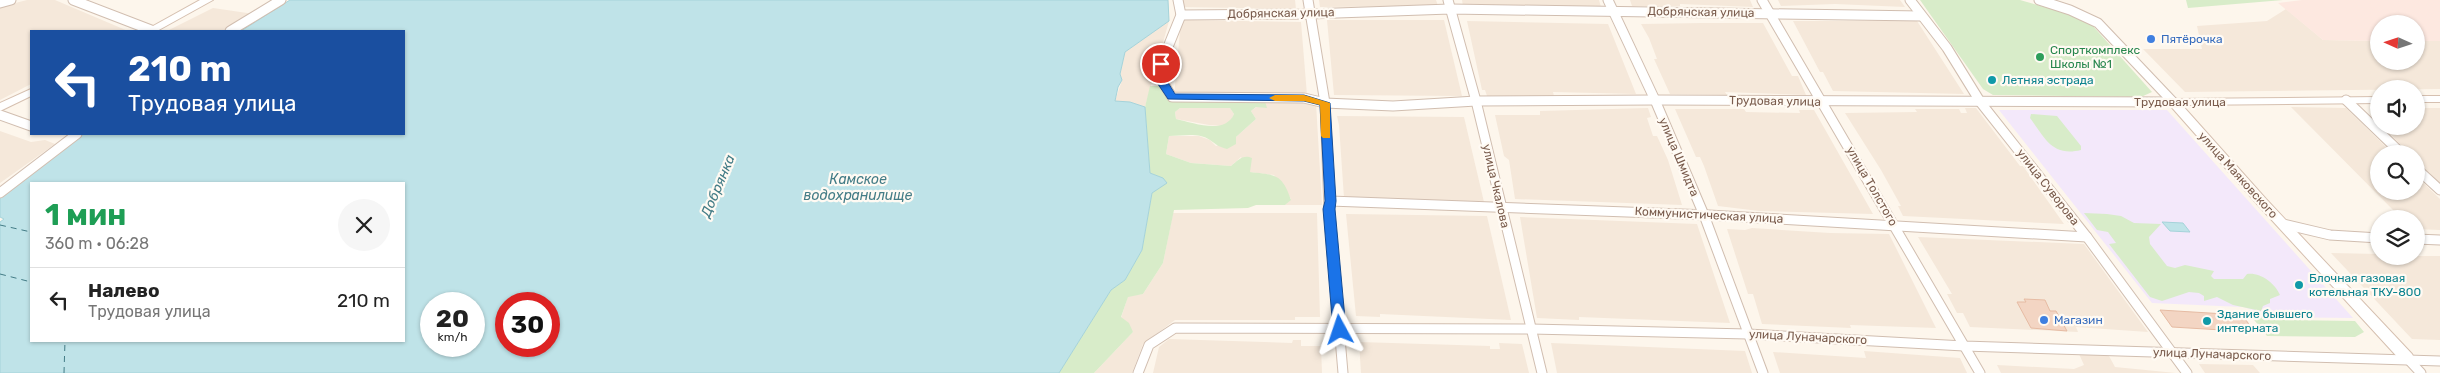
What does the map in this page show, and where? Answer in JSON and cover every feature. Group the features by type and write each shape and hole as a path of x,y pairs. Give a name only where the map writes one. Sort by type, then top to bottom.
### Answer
{"street":[{"path":"0,3 11,0"},
{"path":"73,0 148,30"},
{"path":"152,30 208,0"},
{"path":"232,30 281,0"},
{"path":"1178,0 1180,15"},
{"path":"1308,0 1325,103 1329,209 1343,373"},
{"name":"улица Шмидта","path":"1608,0 1655,100 1704,215 1763,373"},
{"name":"улица Толстого","path":"1762,0 1980,373"},
{"name":"улица Суворова","path":"1910,0 1946,48 1981,102 2087,237 2187,373"},
{"name":"улица Маяковского","path":"2039,0 2070,10 2098,23 2173,102 2421,373"},
{"name":"Добрянская улица","path":"1180,15 1309,14 1449,5 1612,11 1921,16"},
{"name":"улица Чкалова","path":"1449,5 1476,101 1542,373"},
{"name":"Трудовая улица","path":"1180,15 1161,64 1162,81 1172,97 1304,98 1325,103 1393,106 1476,101 2173,102 2370,100"},
{"path":"0,108 30,93"},
{"path":"2425,99 2440,99"},
{"path":"2346,100 2393,145"},
{"path":"0,115 30,126"},
{"path":"0,192 76,135"},
{"path":"2425,176 2440,190"},
{"name":"Коммунистическая улица","path":"1330,201 1500,205 1894,224 2087,237"},
{"path":"2283,224 2330,235 2370,237"},
{"path":"2425,239 2440,240"},
{"path":"1138,373 1149,345 1175,328"},
{"name":"улица Луначарского","path":"1175,328 1340,330 1531,329 1748,334 1964,346 2440,360"}],"shaded area":[{"path":"27,0 55,0 126,30 30,30 30,85 0,100 0,7"},
{"path":"1180,0 1295,0 1296,9 1180,7"},
{"path":"1319,0 1436,0 1438,6 1320,7"},
{"path":"1462,0 1599,0 1601,7 1463,6"},
{"path":"1630,0 1750,0 1753,7 1680,4 1680,6 1632,6"},
{"path":"1778,0 1900,0 1905,7 1835,4 1781,6"},
{"path":"2302,0 2440,0 2440,41 2425,41 2425,15 2370,15 2370,41 2323,40 2278,3"},
{"path":"213,8 254,14 228,30 169,30"},
{"path":"2286,9 2323,40 2370,41 2370,70 2425,70 2425,41 2440,41 2440,89 2425,89 2425,80 2370,80 2370,90 2185,92 2143,49 2202,49 2197,26 2267,21"},
{"path":"1181,20 1301,22 1307,95 1174,96"},
{"path":"1327,20 1444,20 1462,96 1334,95"},
{"path":"1169,21 1145,107 1130,102 1115,101 1122,80 1120,74 1125,52"},
{"path":"1467,21 1608,24 1636,94 1553,92 1554,96 1487,96 1485,90 1482,90"},
{"path":"1793,21 1917,21 1964,94 1833,91 1823,72 1820,72"},
{"path":"1763,23 1792,76 1798,76 1806,95 1725,92 1727,95 1670,94 1654,59 1657,59 1649,38 1641,24"},
{"path":"1265,101 1316,103 1322,205 1285,205 1291,199 1274,175 1249,172 1241,157 1231,166 1191,163 1166,154 1169,136 1199,136 1210,140 1216,146 1236,137 1256,119 1251,111"},
{"path":"2291,107 2346,108 2370,131 2370,135 2374,135 2384,145 2370,145 2370,187"},
{"path":"1180,108 1230,108 1234,114 1231,121 1223,126 1209,125 1176,119 1175,112"},
{"path":"1648,108 1651,117 1647,118 1653,136 1657,136 1668,160 1682,205 1515,199 1509,160 1504,156 1495,115 1540,115 1540,111"},
{"path":"1965,108 1976,108 2020,166 2023,166 2064,224 1903,216 1898,206 1901,206 1881,170 1845,113 1917,112 1915,109 1959,109 1961,113 1967,113"},
{"path":"2425,108 2440,108 2440,183 2425,169 2425,145 2401,145 2391,135 2425,135"},
{"path":"1675,109 1744,109 1746,112 1800,113 1799,110 1814,110 1873,214 1759,211 1718,206 1704,166 1700,157 1696,157"},
{"path":"1999,110 2167,110 2353,318 2276,317 2243,307 2152,303"},
{"path":"1337,116 1464,117 1484,202 1344,198"},
{"path":"0,131 31,142 45,140 55,144 0,183"},
{"path":"2425,185 2440,199 2440,230 2425,229 2425,210 2393,210 2383,200 2425,200"},
{"path":"1173,213 1317,213 1320,317 1295,317 1295,320 1175,320 1143,344 1132,373 1094,373 1133,332 1121,318 1128,296 1143,294 1163,263"},
{"path":"1346,214 1487,216 1511,320 1380,314 1380,317 1356,316"},
{"path":"1520,217 1697,224 1730,323 1579,317 1579,320 1537,318"},
{"path":"1752,228 1830,233 1889,234 1936,328 1850,325 1851,328 1762,324 1753,294 1748,294 1727,229 1745,230"},
{"path":"1918,237 2084,244 2148,332 2076,327 2078,332 1970,327 1963,313 1957,313 1947,294 1952,294"},
{"path":"2331,253 2370,254 2370,265 2425,265 2425,256 2440,256 2440,340 2412,339"},
{"path":"1169,339 1292,343 1293,340 1301,340 1301,346 1321,346 1322,373 1153,373 1159,347"},
{"path":"1359,342 1490,346 1490,349 1500,349 1499,343 1522,344 1529,373 1361,373"},
{"path":"1551,343 1745,351 1752,373 1557,373"},
{"path":"1864,351 1960,358 1967,373 1780,373 1773,352 1866,358"},
{"path":"2079,354 2109,356 2115,367 2176,373 2001,373 1997,365 2074,369 2084,365"},
{"path":"2199,364 2253,365 2260,373 2205,373"}],"green space":[{"name":"Спорткомплекс Школы №1","path":"1920,0 2020,0 2066,13 2092,25 2152,92 2141,97 1993,95 1983,89"},
{"path":"2186,0 2283,0 2188,8"},
{"path":"1150,86 1160,86 1170,100 1265,101 1267,108 1256,107 1251,111 1256,119 1236,137 1236,144 1227,149 1201,136 1169,136 1166,154 1191,163 1231,166 1243,157 1252,158 1250,172 1272,175 1281,180 1291,200 1285,205 1174,210 1163,263 1143,294 1128,297 1121,317 1129,323 1133,332 1094,373 1059,373 1111,290 1125,280 1142,250 1152,193 1163,178 1150,173 1145,107","holes":["1180,108 1230,108 1234,114 1230,120 1216,126 1200,125 1176,119 1175,112"]},
{"path":"2031,114 2057,116 2081,146 2081,150 2063,151 2050,144 2030,118"},
{"path":"2084,213 2121,216 2134,223 2161,224 2149,237 2150,244 2167,266 2175,268 2185,265 2214,271 2211,276 2214,279 2243,279 2247,274 2257,275 2271,283 2280,295 2270,299 2270,303 2263,306 2261,311 2233,305 2217,297 2204,301 2204,296 2199,293 2189,292 2162,301 2150,297 2109,244 2116,243 2108,232 2097,230"},
{"path":"2247,311 2279,320 2355,321 2364,332 2355,337 2267,336"}],"water":[{"name":"Камское водохранилище","path":"290,0 1168,0 1169,21 1125,52 1120,74 1122,80 1118,87 1115,101 1130,102 1145,107 1150,173 1163,178 1167,183 1152,193 1142,250 1125,280 1111,290 1059,373 0,373 0,222 4,219 0,217 0,198 81,135 405,135 405,30 243,30"},
{"path":"2162,222 2183,223 2190,232 2170,231"}],"building":[{"name":"Магазин","path":"2024,299 2045,300 2050,311 2056,311 2067,331 2031,328 2017,302 2026,302"},
{"name":"Здание бывшего интерната","path":"2160,310 2242,315 2255,332 2172,327"}],"ferry route":[{"path":"0,225 30,232"},
{"path":"0,274 30,282"},
{"path":"64,373 65,342"}],"slow traffic":[{"path":"1275,98 1304,98 1325,103 1327,136"}],"place":[{"name":"Пятёрочка","path":"2151,39"},
{"name":"Спорткомплекс Школы №1","path":"2040,57"},
{"name":"Летняя эстрада","path":"1992,80"},
{"name":"Блочная газовая котельная ТКУ-800","path":"2299,285"},
{"name":"Магазин","path":"2044,320"},
{"name":"Здание бывшего интерната","path":"2207,321"}],"route":[{"path":"1161,64 1162,81 1172,97 1304,98 1325,103 1329,209 1340,330"}],"water label":[{"name":"Добрянка","path":"718,186"}]}
